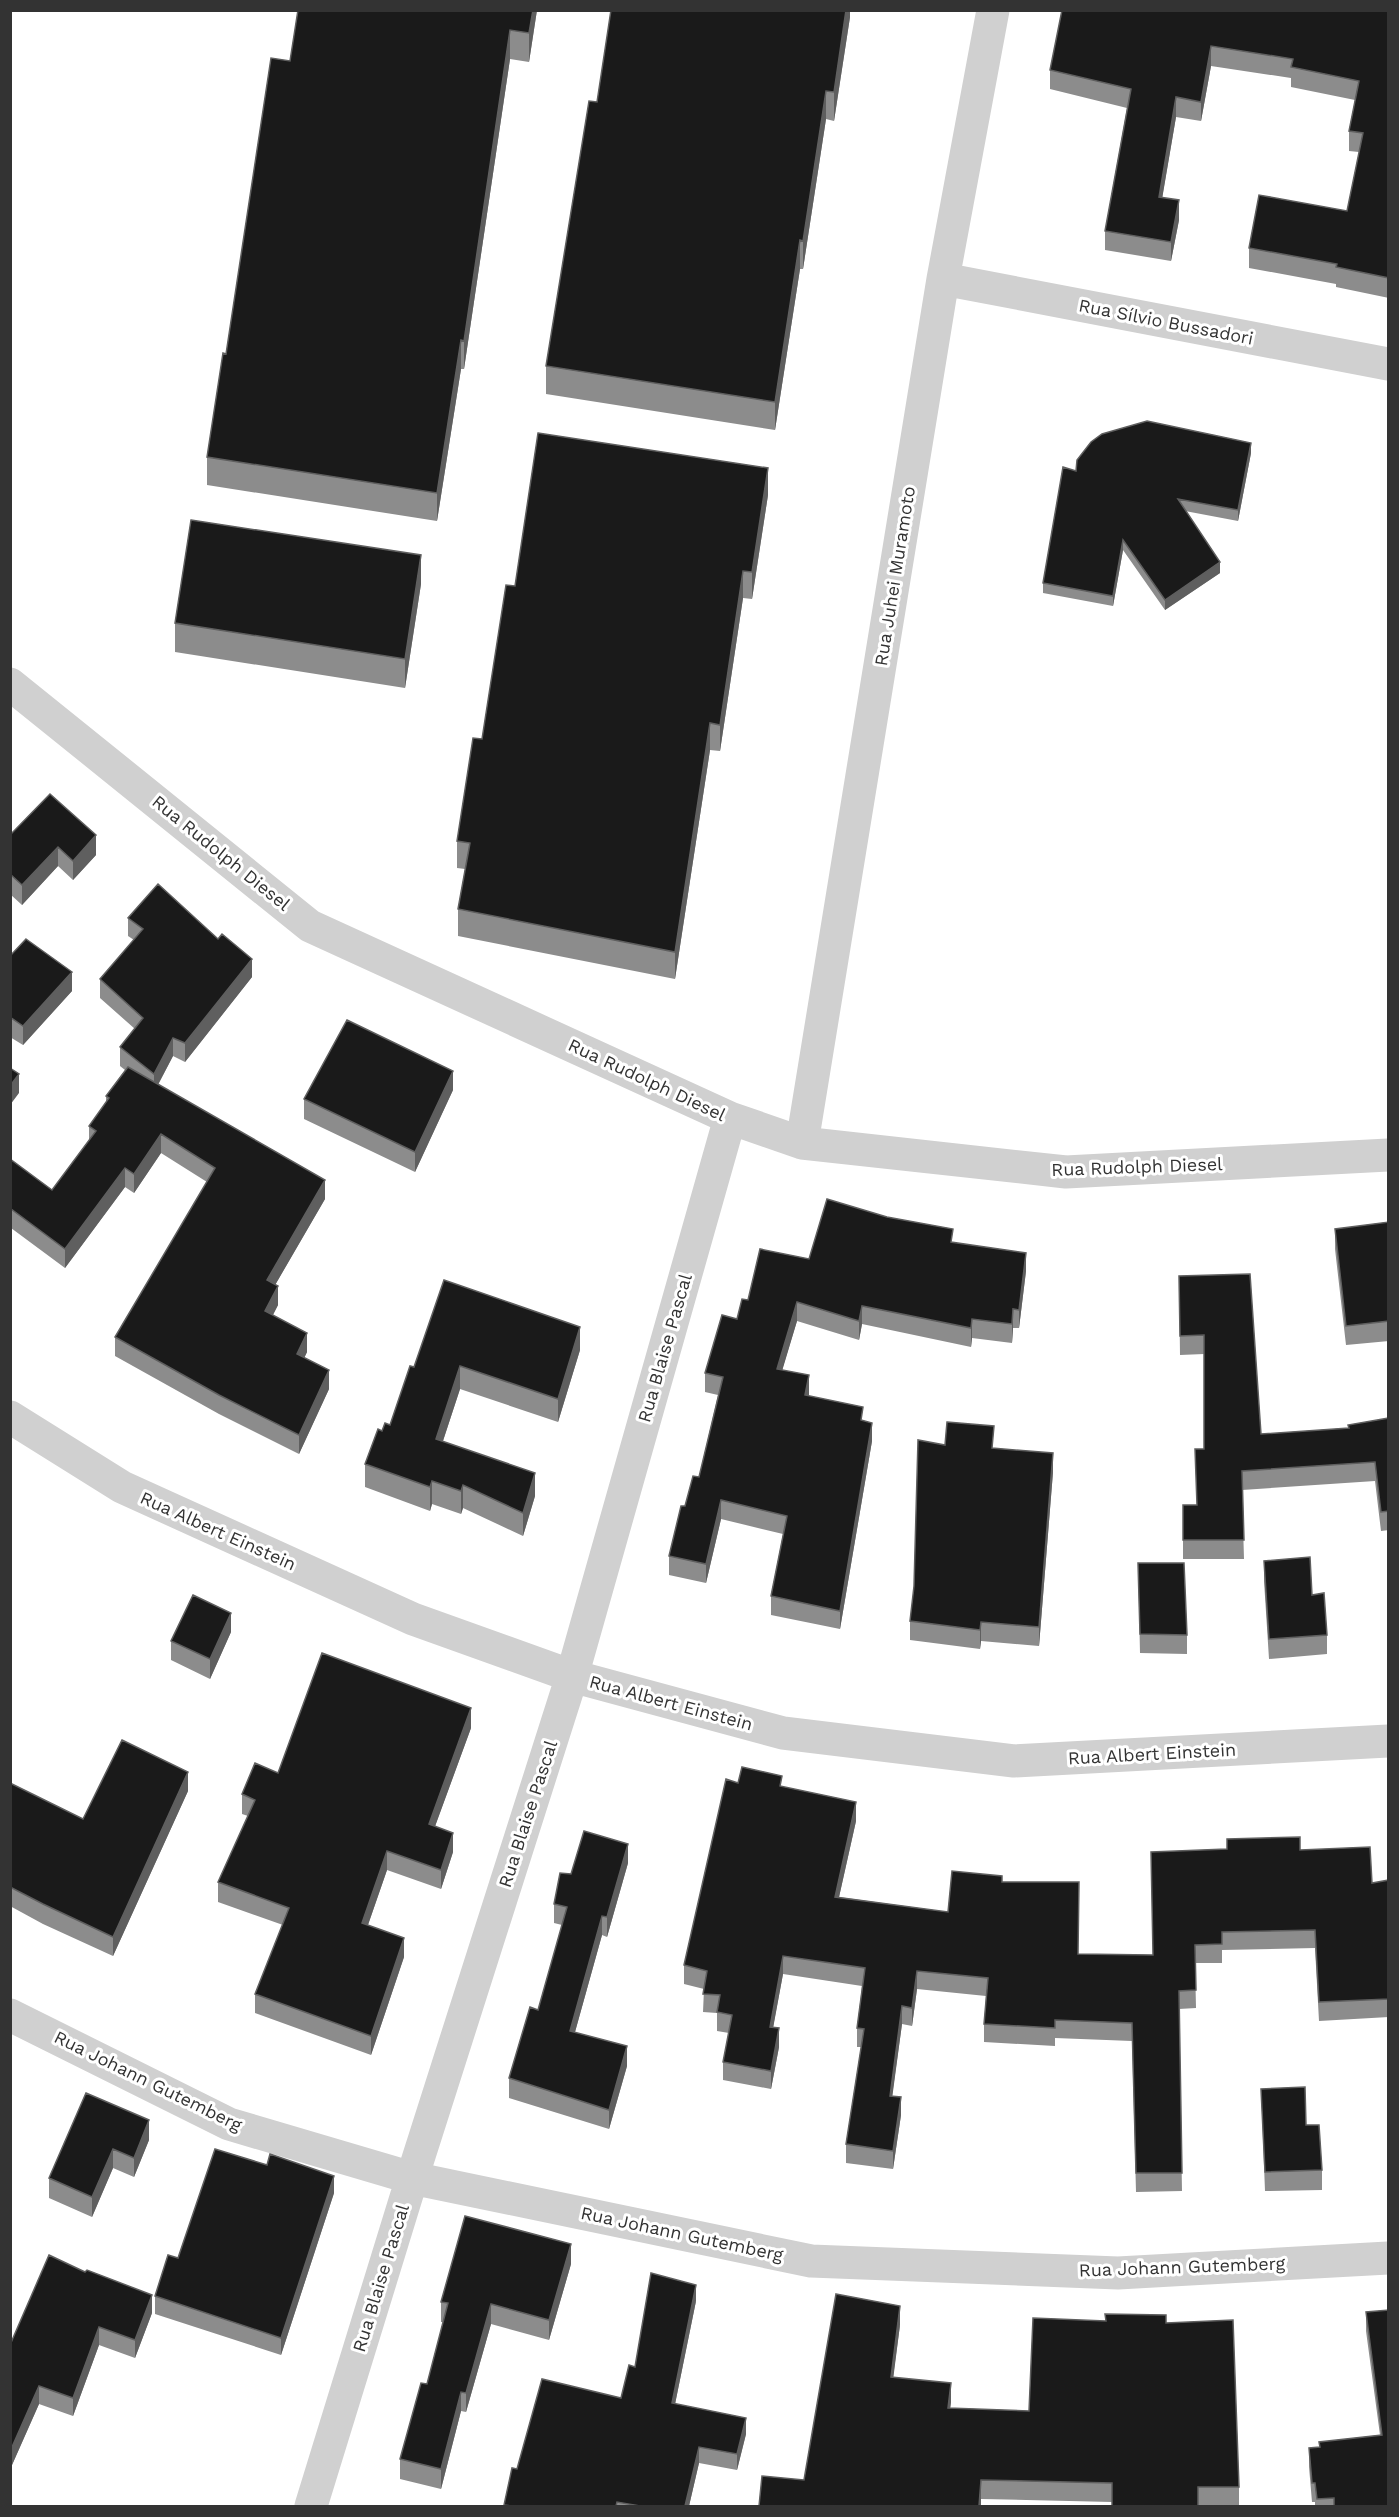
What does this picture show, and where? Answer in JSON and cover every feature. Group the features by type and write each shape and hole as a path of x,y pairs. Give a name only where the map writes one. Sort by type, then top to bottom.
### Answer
{"street":[{"name":"Rua Juhei Muramoto","path":"802,1143 943,279 993,10"},
{"name":"Rua Sílvio Bussadori","path":"943,279 1389,364"},
{"name":"Rua Rudolph Diesel","path":"10,684 310,926 730,1118 802,1143 1066,1172 1389,1155"},
{"name":"Rua Blaise Pascal","path":"311,2506 412,2178 572,1676 730,1118"},
{"name":"Rua Albert Einstein","path":"10,1417 133,1492 413,1619 572,1676 783,1733 1014,1761 1389,1741"},
{"name":"Rua Johann Gutemberg","path":"10,2015 229,2124 412,2178 811,2260 1118,2273 1389,2258"}],"building":[{"path":"298,10 533,10 529,33 510,30 464,341 461,340 437,493 207,457 223,353 226,354 271,58 290,61"},
{"path":"611,10 846,10 834,92 826,91 775,402 546,366 589,101 597,102"},
{"path":"1062,10 1389,10 1389,278 1336,267 1337,264 1249,248 1259,195 1347,211 1363,133 1349,131 1359,81 1291,67 1293,59 1211,46 1201,102 1176,97 1159,197 1179,200 1171,242 1105,231 1131,89 1050,70"},
{"path":"1147,421 1251,443 1238,510 1178,499 1220,562 1165,600 1123,540 1113,596 1043,583 1063,467 1076,471 1077,460 1091,442 1102,434"},
{"path":"538,433 768,468 752,572 743,571 720,725 710,723 675,952 458,909 470,843 457,841 473,738 482,739 506,585 515,586"},
{"path":"191,520 421,555 405,659 175,623"},
{"path":"50,794 96,835 73,861 58,847 22,885 10,874 10,835"},
{"path":"158,884 218,939 222,934 252,959 185,1043 173,1038 154,1074 120,1047 143,1018 100,979 143,929 128,918"},
{"path":"26,939 72,972 23,1026 10,1017 10,956"},
{"path":"347,1020 453,1071 415,1152 304,1099"},
{"path":"128,1067 325,1180 267,1280 278,1286 265,1311 307,1333 297,1354 329,1370 299,1435 219,1395 115,1337 215,1168 161,1134 134,1174 125,1168 65,1249 10,1210 10,1159 52,1190 96,1131 89,1126 109,1098 106,1096"},
{"path":"10,1068 19,1074 10,1086"},
{"path":"827,1199 887,1217 953,1229 951,1242 1026,1253 1019,1310 1013,1309 1012,1324 972,1319 971,1328 862,1306 859,1321 797,1302 777,1369 809,1375 805,1395 863,1407 861,1420 872,1423 840,1611 771,1596 787,1516 721,1500 706,1564 669,1556 681,1506 685,1506 693,1476 699,1477 723,1377 705,1373 722,1315 737,1319 742,1299 748,1300 760,1249 809,1259"},
{"path":"1389,1222 1389,1321 1346,1326 1335,1229"},
{"path":"1250,1274 1261,1434 1349,1428 1348,1425 1389,1418 1389,1511 1381,1512 1375,1462 1242,1471 1244,1540 1183,1540 1183,1505 1197,1505 1195,1449 1204,1449 1204,1335 1180,1336 1179,1276"},
{"path":"444,1280 580,1327 558,1399 460,1366 436,1439 535,1473 523,1513 463,1485 461,1491 432,1481 430,1487 365,1464 378,1429 382,1431 385,1423 390,1425 410,1366 414,1367"},
{"path":"947,1422 994,1426 992,1448 1053,1453 1039,1627 981,1622 980,1630 910,1621 914,1586 918,1440 945,1445"},
{"path":"1310,1557 1312,1595 1324,1593 1327,1635 1269,1639 1264,1561"},
{"path":"1138,1563 1184,1563 1187,1635 1140,1634"},
{"path":"193,1595 231,1613 210,1659 171,1641"},
{"path":"322,1653 471,1708 429,1824 453,1833 441,1870 387,1851 362,1923 404,1938 371,2036 255,1994 289,1908 218,1882 255,1800 242,1794 255,1763 278,1773"},
{"path":"122,1740 188,1772 113,1937 10,1887 10,1783 83,1819"},
{"path":"742,1767 782,1776 780,1786 856,1802 835,1897 948,1912 952,1871 1002,1876 1002,1882 1079,1882 1078,1954 1153,1955 1151,1852 1227,1849 1227,1839 1300,1837 1300,1850 1370,1847 1372,1883 1389,1880 1389,1999 1319,2002 1315,1930 1222,1932 1222,1944 1195,1945 1196,1990 1179,1991 1182,2173 1136,2173 1132,2023 1055,2020 1055,2028 984,2024 988,1978 917,1971 912,2008 902,2006 890,2096 901,2097 893,2151 846,2144 864,2029 857,2028 865,1968 783,1956 770,2027 779,2028 771,2071 723,2062 732,2015 717,2012 720,1995 703,1994 707,1971 684,1965 726,1779 738,1783"},
{"path":"584,1831 628,1844 607,1917 602,1916 570,2031 627,2046 609,2110 509,2078 530,2007 538,2010 567,1907 554,1904 560,1873 571,1874"},
{"path":"1305,2087 1306,2125 1319,2125 1322,2170 1265,2172 1261,2089"},
{"path":"86,2093 149,2120 134,2158 113,2149 92,2197 49,2178"},
{"path":"215,2149 267,2165 270,2154 334,2176 281,2338 155,2296 168,2255 178,2258"},
{"path":"465,2216 571,2244 549,2320 491,2304 466,2393 461,2392 441,2469 400,2459 421,2383 427,2384 448,2303 441,2302"},
{"path":"49,2255 85,2272 87,2270 152,2295 135,2340 99,2327 73,2398 39,2386 12,2447 10,2446 10,2345"},
{"path":"651,2273 696,2285 672,2403 746,2418 737,2454 699,2447 685,2506 640,2506 617,2502 616,2506 504,2505 512,2468 517,2469 542,2379 621,2398 629,2365 635,2367"},
{"path":"836,2294 900,2306 891,2377 951,2383 948,2408 1029,2411 1033,2318 1106,2321 1105,2314 1166,2315 1166,2323 1233,2320 1239,2487 1198,2487 1198,2506 1112,2506 1112,2483 981,2480 979,2506 759,2506 762,2476 804,2480"},
{"path":"1389,2310 1389,2506 1334,2506 1334,2498 1317,2499 1315,2483 1312,2483 1309,2448 1320,2447 1319,2442 1382,2435 1366,2312"}]}
